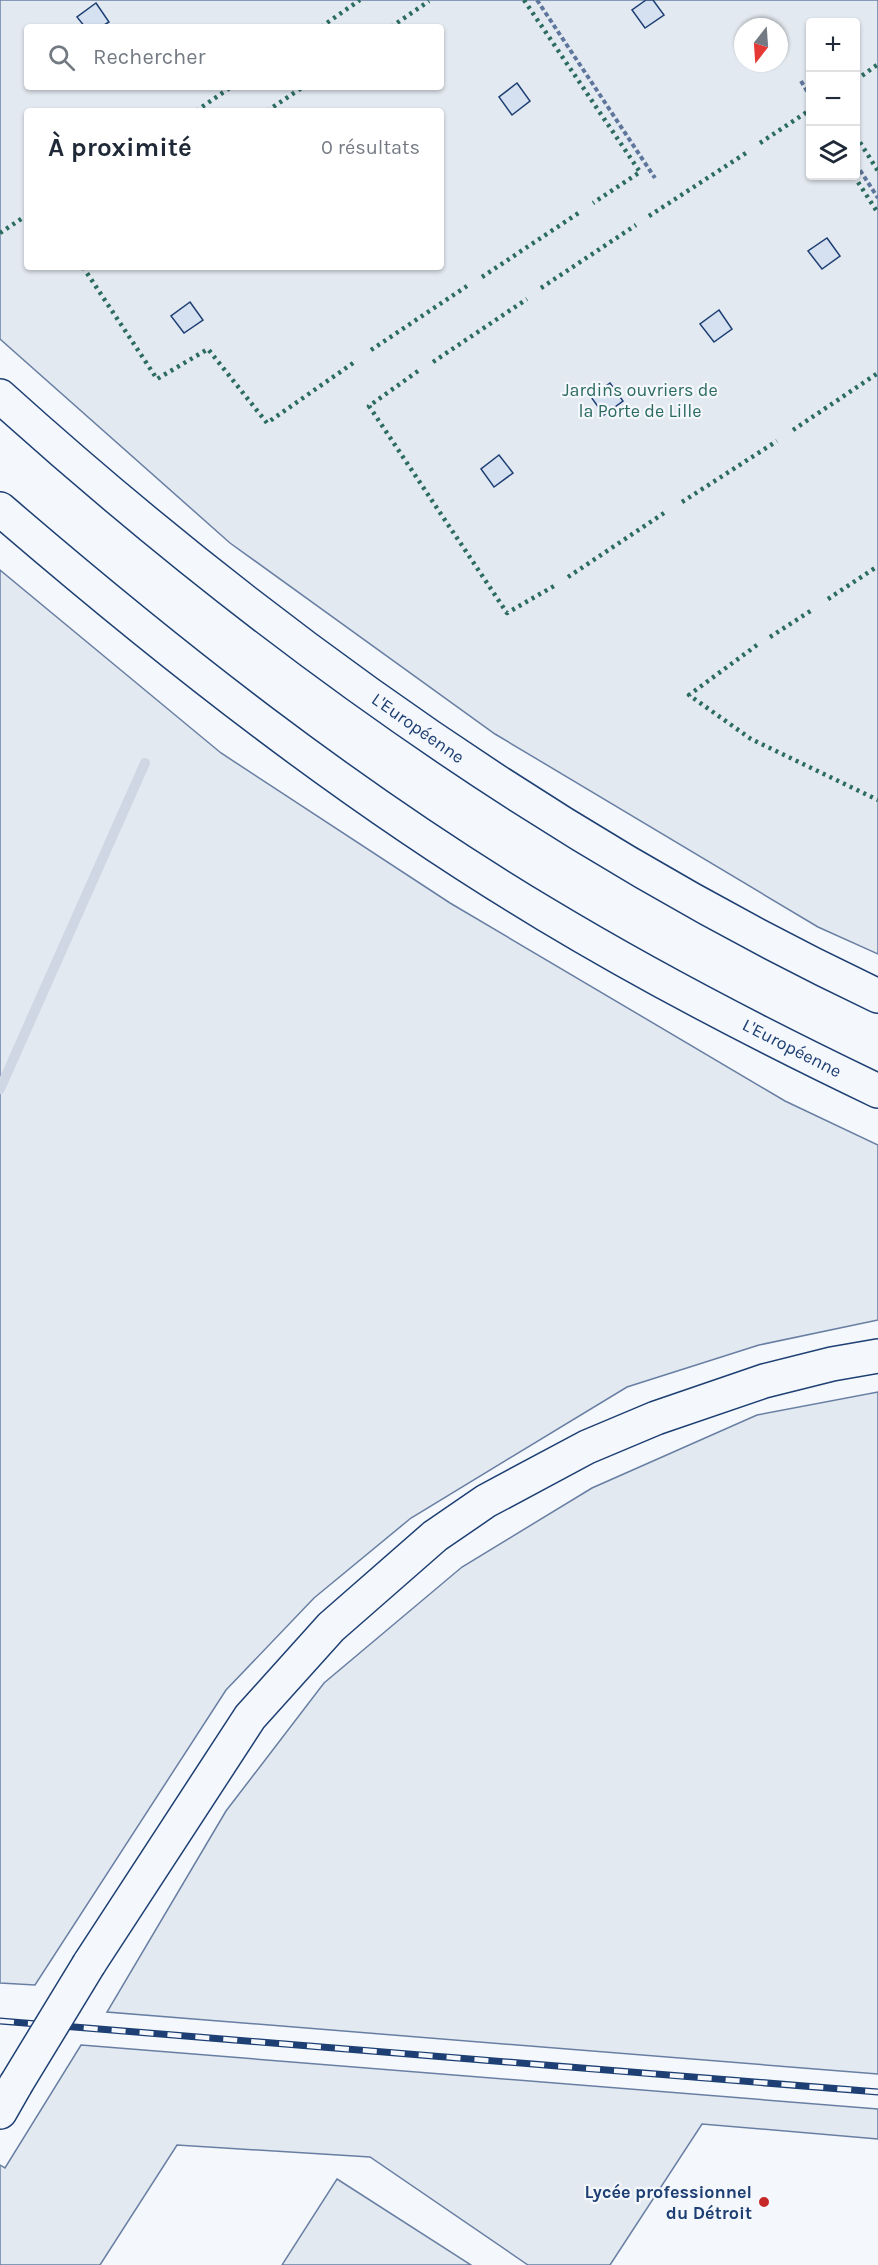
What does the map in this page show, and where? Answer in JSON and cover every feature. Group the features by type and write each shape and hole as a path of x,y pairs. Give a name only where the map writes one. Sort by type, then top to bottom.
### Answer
{"highway":[{"name":"L'Européenne","path":"0,396 188,557 357,685 461,759 611,854 703,906 878,996"},
{"name":"L'Européenne","path":"0,509 219,691 302,752 479,873 632,964 726,1015 878,1091"},
{"path":"0,2112 89,1964 250,1717 331,1628 435,1536 486,1501 587,1447 656,1418 764,1381 832,1364 878,1356"}],"path":[{"path":"537,0 655,178"},
{"path":"801,81 806,89"},
{"path":"860,171 878,198"}],"green space":[{"name":"Jardins ouvriers de la Porte de Lille","path":"0,0 878,0 878,954 818,927 495,734 230,543 0,339"},
{"path":"0,570 221,753 450,903 785,1101 878,1145 878,1320 759,1345 627,1387 411,1518 314,1598 226,1690 35,1985 0,1983"},
{"path":"878,1392 878,2074 107,2012 226,1811 324,1683 462,1567 592,1488 757,1415"},
{"path":"81,2045 878,2109 878,2139 702,2124 610,2265 528,2265 370,2157 177,2145 100,2265 0,2265 0,2165 5,2168"},
{"path":"337,2179 471,2265 282,2265"}],"building":[{"path":"646,0 653,0 664,15 645,28 632,10"},
{"path":"96,3 109,22 83,24 77,17"},
{"path":"517,83 530,101 512,115 499,97"},
{"path":"827,238 840,256 822,269 808,251"},
{"path":"190,302 203,320 184,333 171,316"},
{"path":"719,310 732,329 714,342 700,324"},
{"path":"610,383 623,401 604,415 591,397"},
{"path":"499,455 513,473 494,487 481,469"}],"waterway":[{"path":"0,1089 145,763"}],"railway":[{"path":"0,2021 878,2092"}],"hedge":[{"path":"325,24 360,0"},
{"path":"524,0 640,172 593,203"},
{"path":"395,24 429,1"},
{"path":"860,77 877,65"},
{"path":"200,108 227,90"},
{"path":"272,108 298,90"},
{"path":"760,143 806,113"},
{"path":"860,142 878,171"},
{"path":"649,216 746,153"},
{"path":"857,180 878,213"},
{"path":"482,277 580,212"},
{"path":"0,233 24,217"},
{"path":"541,288 636,225"},
{"path":"85,270 157,379 208,349 267,423 356,361"},
{"path":"371,350 467,286"},
{"path":"433,362 527,299"},
{"path":"418,371 369,406 507,613 554,586"},
{"path":"793,430 878,373"},
{"path":"682,502 777,441"},
{"path":"568,577 664,513"},
{"path":"828,599 878,566"},
{"path":"770,637 812,610"},
{"path":"757,645 689,695 751,739 878,800"}],"place":[{"name":"Lycée professionnel du Détroit","path":"764,2202"}]}
